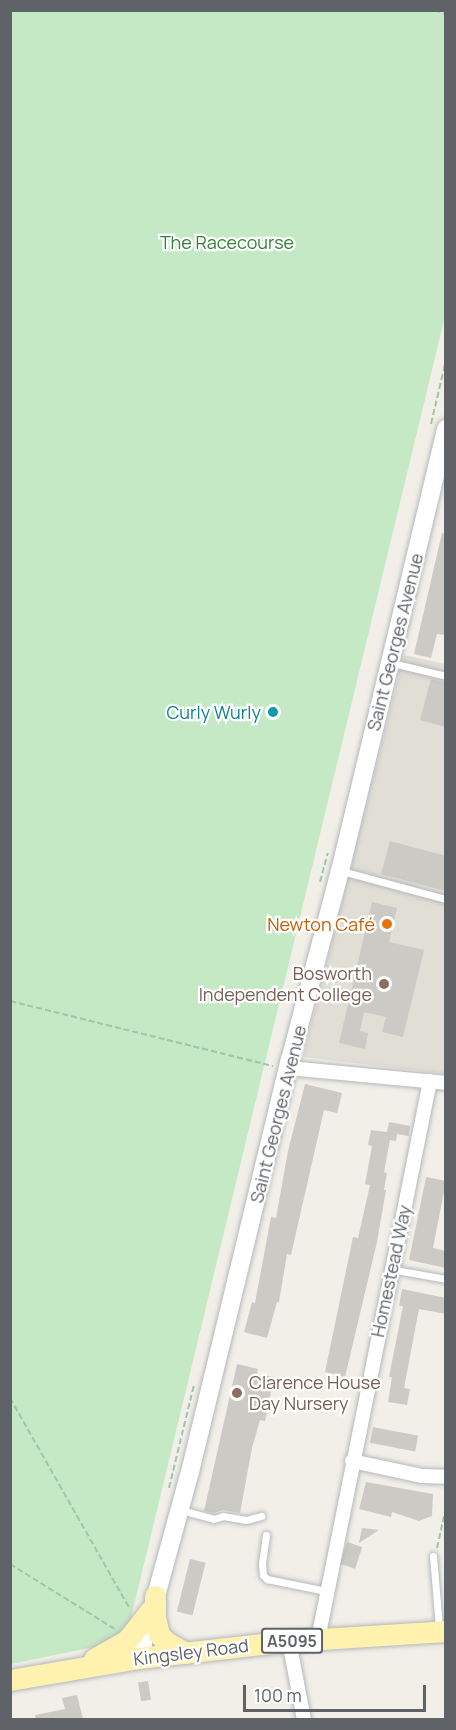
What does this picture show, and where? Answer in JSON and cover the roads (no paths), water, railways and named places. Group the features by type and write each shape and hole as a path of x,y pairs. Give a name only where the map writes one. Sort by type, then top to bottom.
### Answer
{"main road":[{"path":"75,1668 123,1643 146,1606 155,1617 159,1634 165,1641 186,1653"},
{"name":"Kingsley Road","path":"10,1680 139,1658 289,1641 442,1631"}],"street":[{"name":"Saint Georges Avenue","path":"139,1658 146,1606 190,1472 281,1067 340,870 446,429"},
{"path":"281,1067 446,1083"},
{"name":"Homestead Way","path":"318,1639 390,1269 430,1081"},
{"path":"352,1461 422,1476 446,1477"},
{"path":"289,1641 304,1719"}],"lane":[{"path":"390,663 446,676"},
{"path":"340,870 446,899"},
{"path":"390,1269 446,1280"},
{"path":"179,1509 213,1519 223,1516 246,1520 261,1516"},
{"path":"266,1535 262,1564 263,1575 267,1579 326,1591"},
{"path":"433,1556 442,1631"}],"place":[{"name":"Curly Wurly","path":"273,712"},
{"name":"Newton Café","path":"387,924"},
{"name":"Bosworth Independent College","path":"384,984"},
{"name":"Clarence House Day Nursery","path":"237,1393"}],"park label":[{"name":"The Racecourse","path":"227,242"}]}
